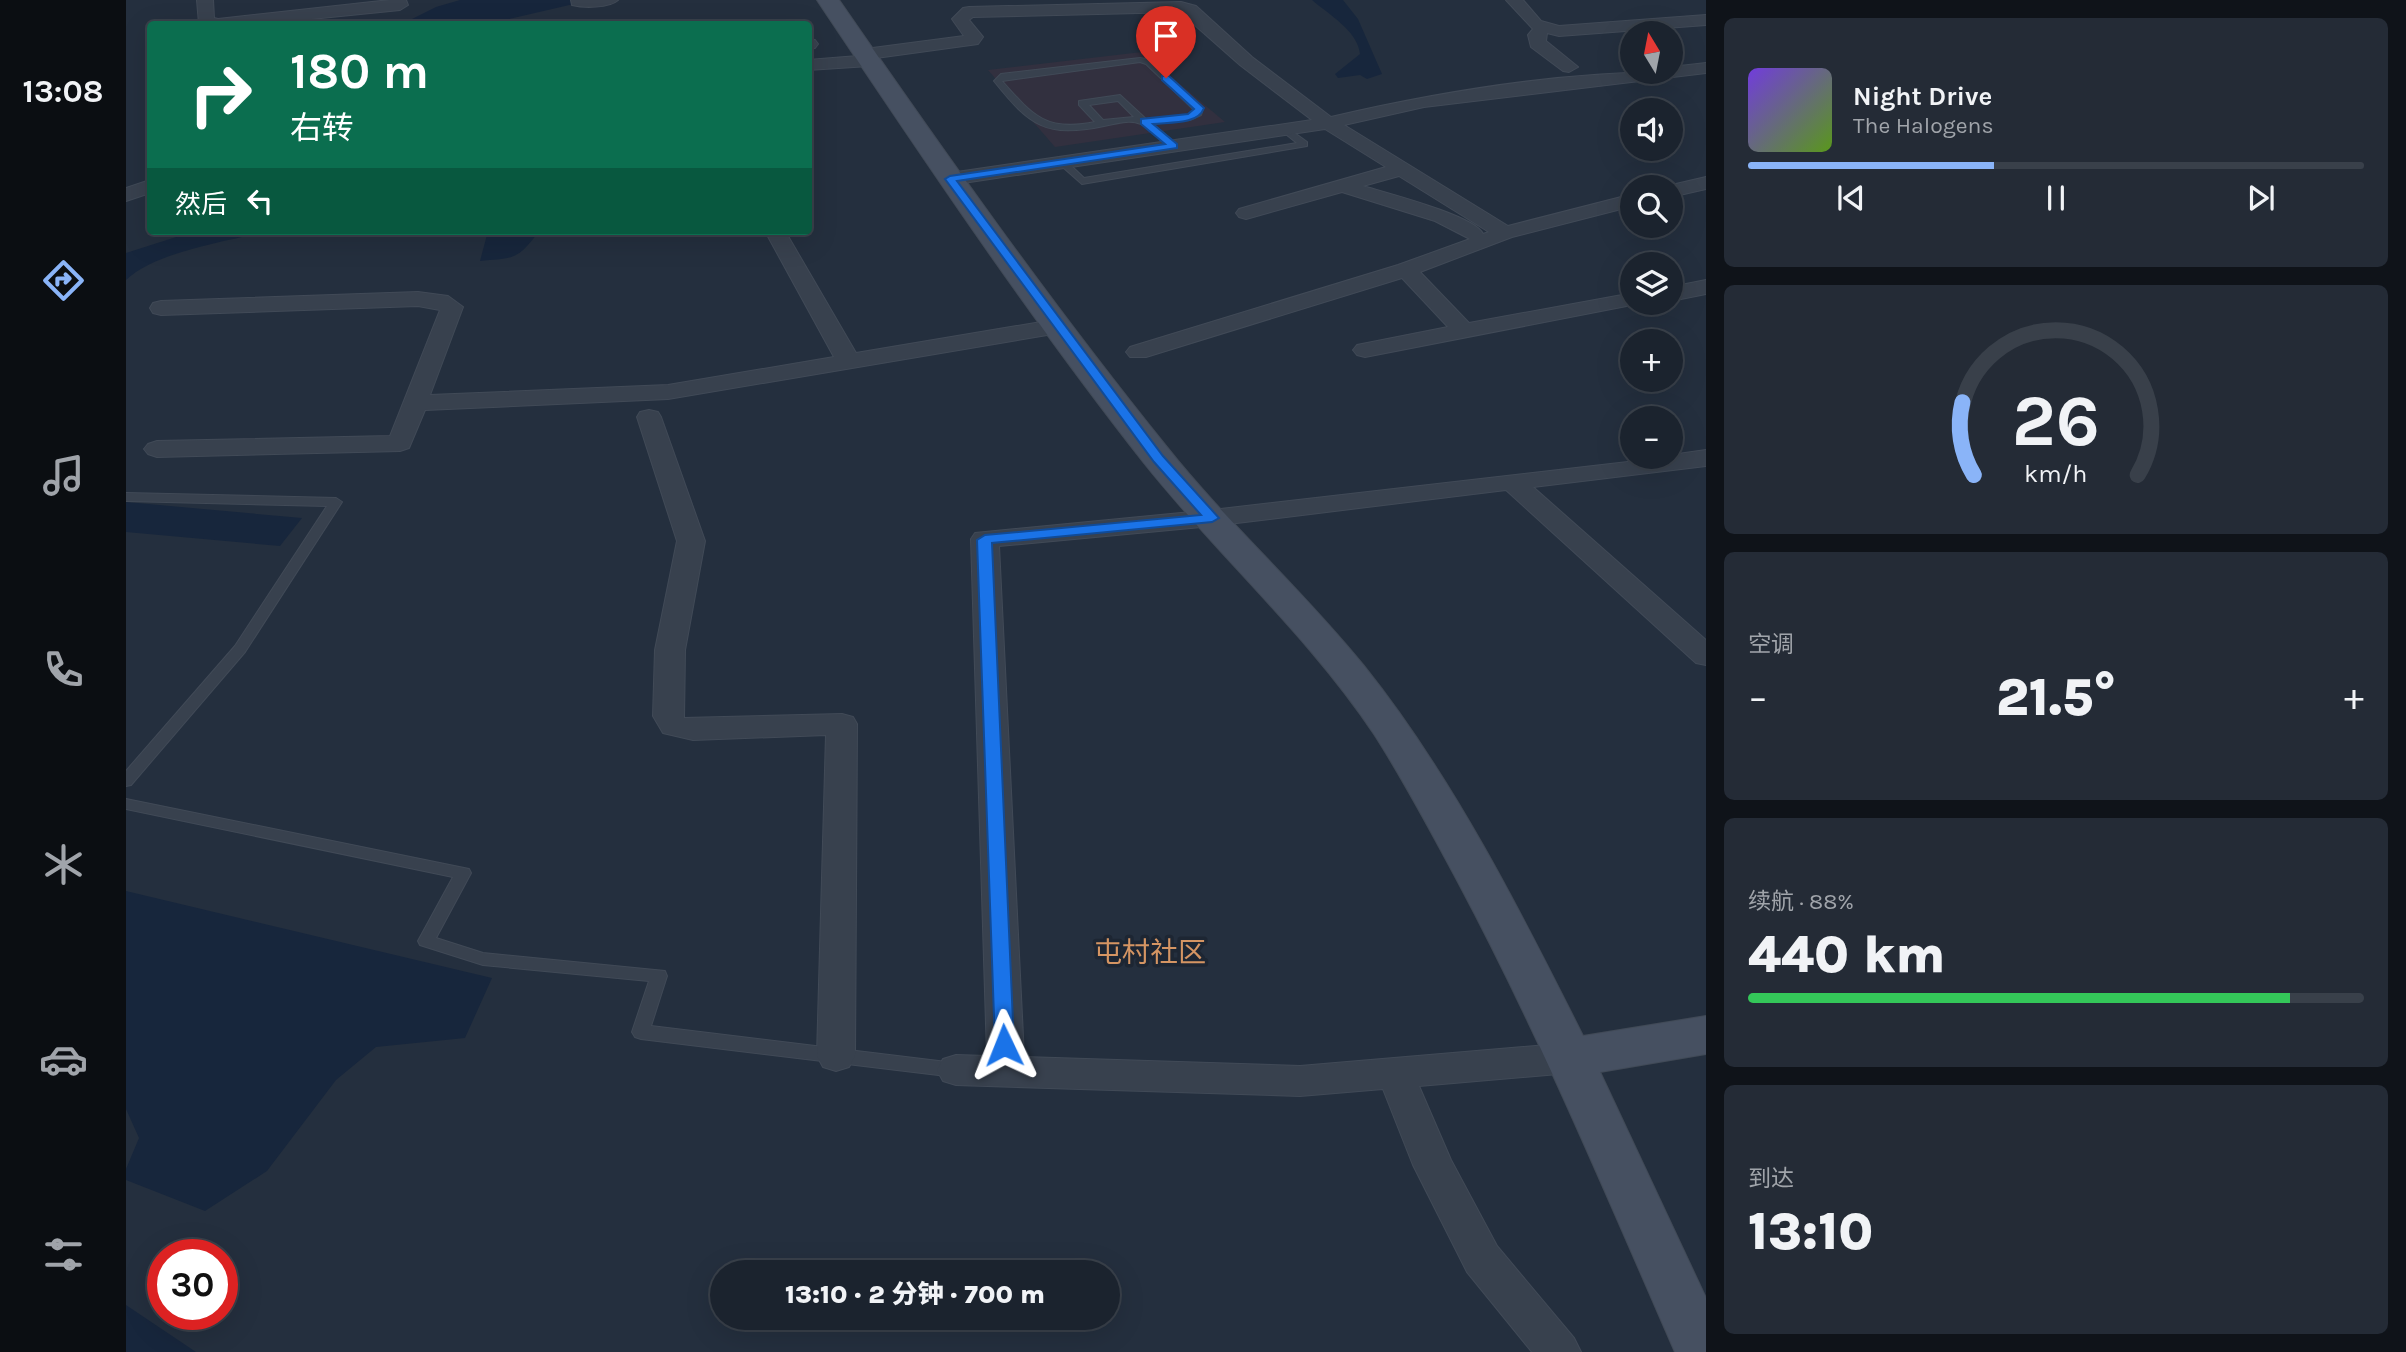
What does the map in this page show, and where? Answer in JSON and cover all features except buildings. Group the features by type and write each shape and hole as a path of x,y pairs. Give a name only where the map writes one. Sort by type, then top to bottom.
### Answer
{"main road":[{"path":"828,0 950,179 1158,459 1320,636 1376,707 1424,783 1488,896 1570,1058 1703,1352"},
{"path":"1570,1058 1706,1035"}],"street":[{"path":"205,0 206,21"},
{"path":"247,21 400,5 398,0"},
{"path":"578,2 610,0"},
{"path":"1514,0 1535,25 1542,29 1584,30 1706,20"},
{"path":"812,64 972,40 974,37 960,19 969,12 1171,5 1190,10 1246,61 1328,123 1402,169 1496,237"},
{"path":"1684,7 1706,20"},
{"path":"1542,29 1537,35 1537,43 1569,67"},
{"path":"950,179 1328,123 1424,101 1706,68"},
{"path":"1246,213 1402,169"},
{"path":"1683,188 1706,183"},
{"path":"1342,186 1496,237"},
{"path":"126,195 147,187"},
{"path":"1138,352 1406,270 1496,237 1620,204"},
{"path":"777,235 849,362"},
{"path":"1406,270 1464,331"},
{"path":"1683,292 1706,287"},
{"path":"157,449 400,443 452,307 440,302 418,299 161,308"},
{"path":"1365,350 1620,302"},
{"path":"415,403 668,392 1059,326"},
{"path":"649,417 691,541 670,650 668,716 674,726 693,730 842,724 836,1056"},
{"path":"1006,1072 985,540 1212,518 1706,458"},
{"path":"1511,481 1706,656"},
{"path":"956,1070 1300,1081 1570,1058"},
{"path":"1395,1073 1433,1165 1482,1259 1559,1352"}],"lane":[{"path":"1140,60 1149,62 1199,108 1198,113 1190,117 1144,122 1132,120 1070,129 1044,123 1032,117 998,81 1001,76 1140,60"},
{"path":"1102,124 1082,103 1120,98 1173,146"},
{"path":"1062,162 1082,181 1304,144 1285,129"},
{"path":"126,497 336,502 240,649 126,781"},
{"path":"126,804 463,873 426,942 482,959 659,976 641,1032 956,1070"}],"shaded area":[{"path":"1142,52 1225,122 1055,147 988,70"}],"water":[{"path":"460,0 591,0 500,21 408,21 436,7"},
{"path":"1312,0 1343,0 1358,19 1382,74 1367,79 1360,75 1338,78 1335,74 1360,54 1358,46 1348,30"},
{"path":"182,235 250,235 173,255 139,270 126,280 126,253"},
{"path":"487,235 536,235 514,256 480,261"},
{"path":"126,502 302,518 280,546 126,532"},
{"path":"126,891 492,978 465,1038 376,1047 336,1080 267,1171 205,1211 126,1180 126,1169 139,1138 126,1109"},
{"path":"126,1305 147,1319 147,1330 163,1330 196,1352 126,1352"}],"district":[{"name":"屯村社区","path":"1150,952"}],"route":[{"path":"1004,1045 985,540 1212,518 1158,459 950,179 1173,146 1144,122 1190,117 1198,113 1199,108 1166,78"}]}
